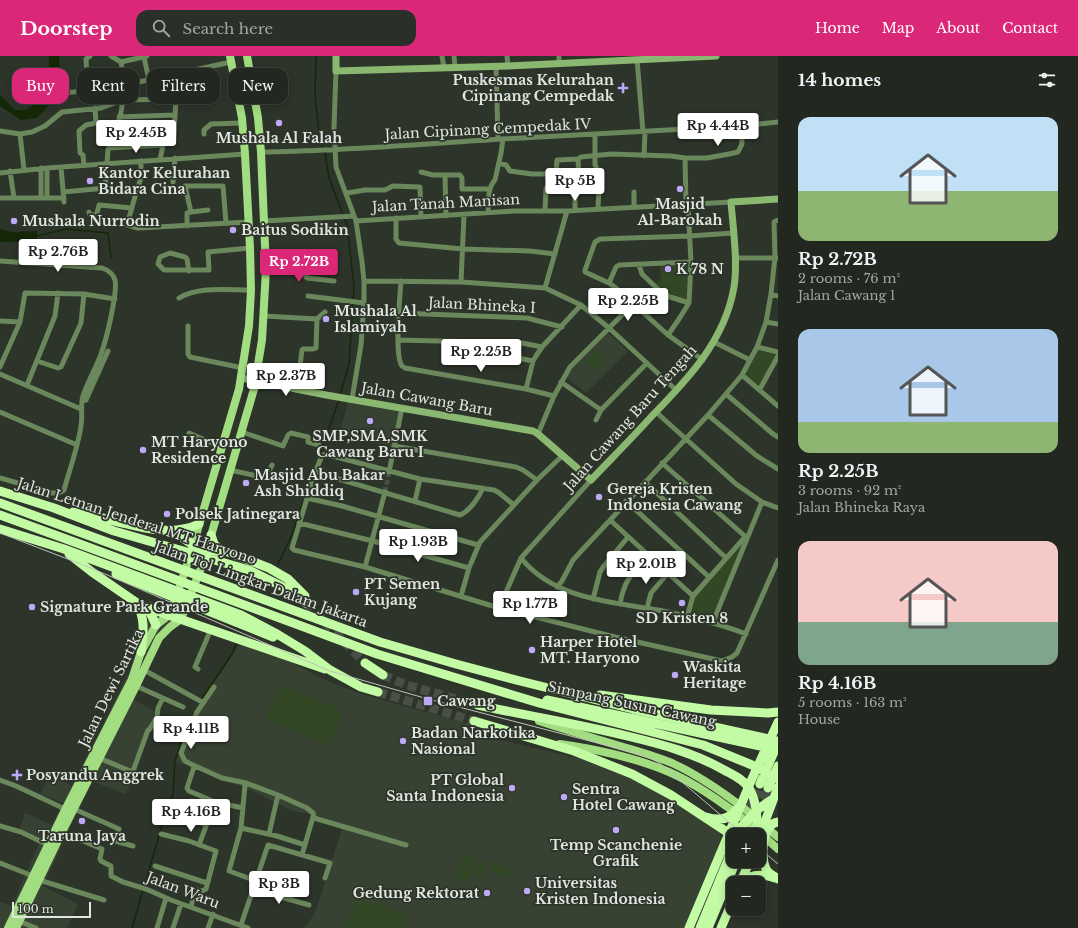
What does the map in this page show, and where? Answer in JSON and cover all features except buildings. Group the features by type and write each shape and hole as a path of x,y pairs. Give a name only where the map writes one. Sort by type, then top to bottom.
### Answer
{"highway":[{"name":"Jalan Letnan Jenderal MT Haryono","path":"0,491 63,511 114,531 226,562 249,570 294,593 307,602 303,594 288,579 256,562 224,551"},
{"name":"Jalan Tol Lingkar Dalam Jakarta","path":"0,503 380,642 516,680"},
{"path":"63,511 86,513 150,529 160,530 182,530 199,524"},
{"name":"Jalan Tol Lingkar Dalam Jakarta","path":"0,516 377,654 480,684"},
{"path":"0,529 78,554 206,606 257,623 297,646 330,670 361,686 378,692"},
{"path":"160,530 177,534 203,563"},
{"path":"211,535 214,544 224,551"},
{"path":"64,549 92,572 137,603 314,666 330,670"},
{"path":"192,552 224,551"},
{"path":"137,603 144,618 141,652"},
{"path":"148,608 156,625"},
{"path":"365,662 382,675"},
{"path":"516,680 661,704 712,710 768,713 778,712"},
{"name":"Simpang Susun Cawang","path":"516,680 623,706 749,740 778,750"},
{"path":"480,684 514,696 579,714 696,743 736,758 778,779"},
{"name":"Simpang Susun Cawang","path":"480,684 749,740 778,741"},
{"path":"478,705 578,724 658,743 695,756 741,780 765,788"},
{"path":"474,721 604,762 632,774 671,794 726,833"},
{"path":"733,775 741,776 754,769 762,758 778,722"},
{"path":"740,828 756,811 765,788 778,741"},
{"path":"760,828 765,788 762,758"},
{"path":"737,828 765,788 778,766"},
{"path":"702,816 720,820 729,817 735,812 742,793 738,782 733,775"},
{"path":"760,828 752,796 765,788"},
{"path":"702,816 720,834 722,852"},
{"path":"760,828 773,820 778,821"},
{"path":"778,821 768,828 763,854 766,868 778,880"},
{"path":"689,928 726,845"},
{"path":"700,928 726,865"},
{"path":"708,928 733,868"},
{"path":"755,876 768,876 778,880"},
{"path":"721,928 726,916"}],"main road":[{"path":"181,619 207,551 242,432 256,381 262,340 266,269 261,152 258,118 247,56"},
{"path":"169,615 192,552 221,447 239,389 249,326 251,290 245,154 242,123 230,59"},
{"name":"Jalan Dewi Sartika","path":"8,928 62,832 69,809 132,679 141,652 156,625 169,615"},
{"name":"Jalan Dewi Sartika","path":"17,924 48,844 99,758 159,638 181,619"},
{"path":"521,714 564,730 650,755 671,763 698,777 739,804 778,838"},
{"path":"528,737 620,757 668,772 691,783 721,802 750,824 778,849"}],"street":[{"path":"87,68 86,59 90,56"},
{"path":"111,56 121,62 145,56 147,68"},
{"path":"336,56 334,127 336,167 356,222 364,281 361,345 352,399"},
{"path":"442,56 444,68"},
{"path":"454,56 455,67"},
{"path":"508,56 508,66"},
{"path":"336,71 508,66 559,59 638,59 651,57 716,56"},
{"path":"199,68 230,59"},
{"path":"638,59 644,132 644,156"},
{"path":"121,62 122,68"},
{"path":"488,214 490,189 495,180 499,163 500,139 496,66"},
{"path":"0,131 20,134 32,132 42,128 64,111 101,108 112,104"},
{"path":"63,192 106,188 106,164 111,144 111,131 116,126 119,117 122,114 123,104"},
{"path":"109,148 163,145 173,137 176,104"},
{"path":"84,165 84,155 80,153 79,131 86,125 96,123 94,108"},
{"path":"119,117 176,115"},
{"name":"Jalan Cipinang Cempedak IV","path":"261,152 316,151 500,139 644,132 741,126 778,122"},
{"path":"204,134 204,130 212,124 242,123"},
{"path":"499,163 506,164 510,171 527,174 551,174 556,173 557,160 578,159 581,156 611,154 671,156 685,158 712,157 738,152 742,144 741,126"},
{"path":"111,131 174,129"},
{"path":"20,134 24,170"},
{"path":"596,134 595,165 598,168 598,209"},
{"path":"160,160 163,145"},
{"path":"0,173 44,168 245,154"},
{"path":"173,182 175,158"},
{"path":"668,335 680,319 688,303 691,262 685,158"},
{"path":"575,210 575,193 572,190 572,180 579,178 578,159"},
{"path":"140,161 141,178 127,224 130,227 187,226 249,222"},
{"path":"0,198 47,198 64,200 61,167"},
{"path":"44,168 47,198"},
{"path":"41,198 44,168"},
{"path":"10,171 10,180 14,198"},
{"path":"421,172 433,175 461,176 463,189 490,189"},
{"path":"545,211 546,188 551,186 551,174"},
{"path":"445,175 446,216"},
{"path":"191,212 185,186 224,186 226,223"},
{"path":"347,194 364,190 385,190 393,186 420,186 421,217"},
{"path":"634,192 634,207"},
{"name":"Jalan Tanah Manisan","path":"356,222 396,218 567,211 778,198"},
{"name":"Jalan Cawang Baru Tengah","path":"499,608 520,558 703,360 714,342 731,304 734,285 735,258 731,202"},
{"path":"89,212 90,215 95,215 99,205 132,208"},
{"path":"187,226 187,213 208,210"},
{"path":"545,288 567,211"},
{"path":"461,282 464,215"},
{"path":"264,221 354,216"},
{"path":"396,218 396,239 399,243 463,249 530,251 555,254"},
{"path":"557,587 574,560 742,375 757,347 766,322 777,258 773,227 774,221 778,220"},
{"path":"703,360 668,335 634,303 609,283 585,272 597,240 733,233"},
{"path":"189,271 187,259 185,257 170,253 160,257 158,264 164,270 189,271 209,270 208,252 250,248"},
{"path":"735,258 777,258"},
{"path":"0,261 102,268 113,275 116,288 106,353 82,397 81,429 64,490 59,493 43,491 0,478"},
{"path":"609,283 617,266 691,262"},
{"path":"639,265 642,274 664,295 688,303"},
{"path":"266,269 304,271 307,278 334,281"},
{"path":"364,281 461,282 545,288 581,306 609,328 676,390"},
{"path":"401,281 398,340 400,364 406,368 526,389 554,396"},
{"path":"179,298 189,293 213,289 251,290"},
{"path":"0,367 20,322 25,293 84,294 115,299"},
{"path":"27,385 56,313 58,293"},
{"path":"37,361 58,368 61,367 81,322 84,294"},
{"path":"771,294 778,296"},
{"path":"308,296 364,302"},
{"path":"538,434 554,396 570,367 634,303"},
{"path":"526,389 533,361 542,347 581,306"},
{"path":"264,316 317,319 326,312"},
{"name":"Jalan Bhineka I","path":"399,313 527,318 562,327"},
{"path":"297,389 302,350 304,348 316,348 317,319"},
{"path":"0,321 20,322"},
{"path":"766,322 778,324"},
{"path":"188,326 188,354 190,357 243,368"},
{"path":"398,340 522,344 542,347"},
{"path":"465,342 468,348 533,361"},
{"path":"714,342 750,360"},
{"path":"757,347 778,352"},
{"path":"760,389 778,356"},
{"path":"596,420 601,410 647,363"},
{"path":"0,374 82,409"},
{"path":"742,375 778,406"},
{"name":"Jalan Cawang Baru","path":"241,378 533,431 591,480"},
{"path":"561,382 601,410"},
{"path":"726,394 772,434 778,437"},
{"path":"389,472 402,408"},
{"path":"0,412 77,444"},
{"path":"656,412 736,484 762,502 778,508"},
{"path":"708,414 757,456 778,469"},
{"path":"242,432 283,446 288,435 291,433 308,436 308,442 319,445"},
{"path":"189,433 221,447"},
{"path":"394,446 516,467 522,469 537,480"},
{"path":"514,505 498,492 483,488 420,479 323,454 315,472 292,548 365,567 499,608 615,637 722,661 737,653 778,560"},
{"path":"461,596 469,568 478,545 537,480 563,455"},
{"path":"662,463 746,538"},
{"path":"230,470 266,478 272,465"},
{"path":"315,472 461,515 479,497 483,488"},
{"path":"415,501 420,479"},
{"path":"645,482 726,558"},
{"path":"365,567 385,492"},
{"path":"307,498 478,545"},
{"path":"626,502 709,577"},
{"path":"713,622 746,538 762,502"},
{"path":"610,520 693,596"},
{"path":"299,523 373,541 469,568"},
{"path":"593,599 600,572 628,536"},
{"path":"687,617 693,596 726,558 746,538"},
{"path":"620,604 623,589 626,583 643,561 649,557"},
{"path":"520,558 536,573 557,587 579,596 713,622 746,634"},
{"path":"647,608 651,594 668,573"},
{"path":"198,669 195,667 211,629"},
{"path":"144,670 201,701"},
{"path":"136,686 183,707"},
{"path":"214,687 197,712 181,753 185,761 222,778 246,783 307,808 313,813 313,817 302,855"},
{"path":"99,758 134,772 148,730 150,730 157,717 158,708 163,698"},
{"path":"193,765 194,767 186,788 189,791 215,802 243,808"},
{"path":"0,780 119,829 115,841 133,846"},
{"path":"246,783 241,828 229,871 256,881"},
{"path":"270,834 278,796"},
{"path":"199,845 215,802"},
{"path":"174,816 196,820 206,825"},
{"path":"313,817 406,845"},
{"path":"0,826 21,832 48,844"},
{"path":"241,828 270,834 305,845"},
{"name":"Jalan Waru","path":"62,832 102,849 101,861 110,866 110,875 123,882 144,888 181,904 248,928"},
{"path":"161,834 216,851 204,890 195,890 191,907"},
{"path":"241,925 268,845 330,864 325,878"},
{"path":"0,863 36,878 104,900"},
{"path":"156,866 207,883"},
{"path":"253,889 309,905"},
{"path":"157,928 166,898"},
{"path":"173,928 181,904"},
{"path":"208,928 212,914"},
{"path":"17,924 36,928"}],"shaded area":[{"path":"49,56 59,56 60,68 48,68"},
{"path":"0,95 15,110 26,110 35,104 50,104 37,118 21,120 0,106"},
{"path":"0,229 12,232 37,231 37,240 0,242"},
{"path":"689,265 686,301 667,296 655,285 661,280 660,266"},
{"path":"608,333 628,351 586,393 565,376"},
{"path":"759,348 778,353 760,388 744,374"},
{"path":"597,349 606,358 595,370 585,361"},
{"name":"SMP,SMA,SMK Cawang Baru I","path":"349,400 402,409 392,447 339,434"},
{"path":"743,544 727,585 710,620 688,615 695,596 731,555"},
{"path":"148,599 174,615 134,700 160,714 142,742 137,773 125,794 92,781 43,886 78,904 67,928 0,928 0,902 12,906 41,839 20,829 25,813 52,825 63,803 40,794 50,775 72,786 129,672 146,625"},
{"path":"244,638 323,679 358,693 472,725 501,740 585,760 669,794 717,830 720,834 722,843 689,928 304,928 315,913 343,826 339,825 338,822 290,810 255,792 175,761 202,701"},
{"path":"284,685 287,685 338,709 341,715 333,742 327,745 269,720 267,713"},
{"path":"463,855 475,858 469,881 456,878"},
{"path":"478,860 487,862 483,878 474,876"},
{"path":"494,864 511,867 509,877 491,872"},
{"path":"359,898 407,916 402,928 344,928"}],"waterway":[{"path":"316,56 315,97 320,141 324,149"},
{"path":"325,152 329,178 347,225 354,286 349,364 340,395"},
{"path":"37,236 66,229 108,233 111,257"},
{"path":"319,457 339,400"},
{"path":"278,564 292,535 303,502"},
{"path":"201,700 232,654 236,644"},
{"path":"132,928 166,812 173,794 175,761 192,717"}],"tunnel":[{"path":"385,492 389,472"},
{"path":"306,603 365,663"},
{"path":"383,675 406,685 478,705"},
{"path":"378,692 474,721"},
{"path":"741,828 760,784"},
{"path":"757,812 768,788"}],"tram line":[{"path":"0,533 91,568 330,671 428,699 636,753 650,758 661,764 736,828"},
{"path":"766,854 778,864"}],"place":[{"name":"Puskesmas Kelurahan Cipinang Cempedak","path":"623,88"},
{"name":"Mushala Al Falah","path":"279,123"},
{"name":"Kantor Kelurahan Bidara Cina","path":"90,181"},
{"name":"Masjid Al-Barokah","path":"680,189"},
{"name":"Mushala Nurrodin","path":"14,221"},
{"name":"Baitus Sodikin","path":"233,230"},
{"name":"K 78 N","path":"668,269"},
{"name":"Mushala Al Islamiyah","path":"326,319"},
{"name":"SMP,SMA,SMK Cawang Baru I","path":"370,421"},
{"name":"MT Haryono Residence","path":"143,450"},
{"name":"Masjid Abu Bakar Ash Shiddiq","path":"246,483"},
{"name":"Gereja Kristen Indonesia Cawang","path":"599,497"},
{"name":"Polsek Jatinegara","path":"167,514"},
{"name":"PT Semen Kujang","path":"356,592"},
{"name":"SD Kristen 8","path":"682,603"},
{"name":"Signature Park Grande","path":"32,607"},
{"name":"Harper Hotel MT. Haryono","path":"532,650"},
{"name":"Waskita Heritage","path":"675,675"},
{"name":"Cawang","path":"428,701"},
{"name":"Badan Narkotika Nasional","path":"403,741"},
{"name":"Posyandu Anggrek","path":"17,775"},
{"name":"PT Global Santa Indonesia","path":"512,788"},
{"name":"Sentra Hotel Cawang","path":"564,797"},
{"name":"Taruna Jaya","path":"82,821"},
{"name":"Temp Scanchenie Grafik","path":"616,830"},
{"name":"Universitas Kristen Indonesia","path":"527,891"},
{"name":"Gedung Rektorat","path":"487,893"}]}
